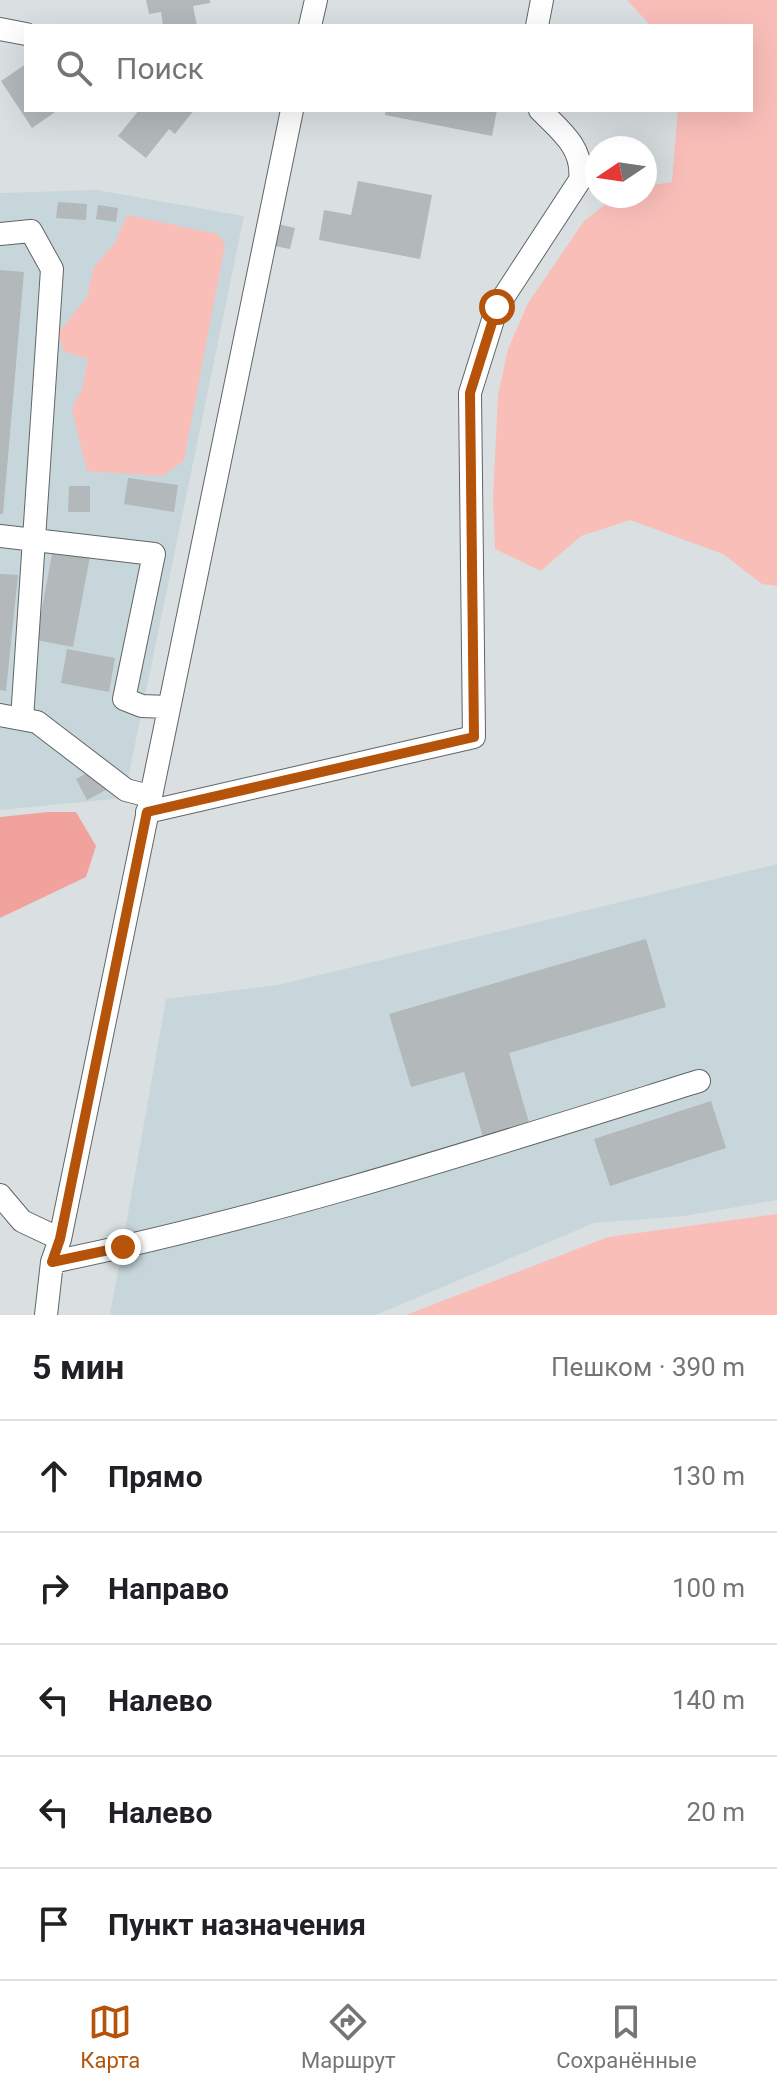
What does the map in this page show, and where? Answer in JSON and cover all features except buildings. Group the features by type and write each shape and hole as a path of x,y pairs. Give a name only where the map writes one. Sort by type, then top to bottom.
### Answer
{"street":[{"path":"310,24 316,0"},
{"path":"537,24 542,0"},
{"path":"0,29 24,34"},
{"path":"46,1315 52,1262 60,1239 292,112"},
{"path":"0,234 31,231 52,269 34,540 11,717 37,722 148,804 474,737 470,393 497,307 580,180 582,164 572,141 542,112"},
{"path":"0,536 154,554 124,699 142,706 168,707"},
{"path":"52,1262 123,1247 381,1181 699,1081"},
{"path":"0,1195 22,1221 60,1239"}],"shaded area":[{"path":"627,0 777,0 777,586 762,584 723,554 630,520 581,536 541,571 495,549 493,499 498,395 508,349 528,303 584,221 601,208 657,208 657,184 672,182 678,112 753,112 753,24 649,24"},
{"path":"97,190 244,216 124,798 0,810 0,193"},
{"path":"127,215 218,234 225,244 184,460 163,476 87,471 72,409 82,389 88,359 63,351 59,332 87,297 94,267 114,244"},
{"path":"76,812 96,846 86,877 0,918 0,817"},
{"path":"777,864 777,1200 684,1216 594,1223 376,1315 110,1315 166,999 278,985"},
{"path":"777,1214 777,1315 406,1315 608,1237"}],"route":[{"path":"123,1247 52,1262 60,1239 147,812 474,737 470,393 497,307"}]}
